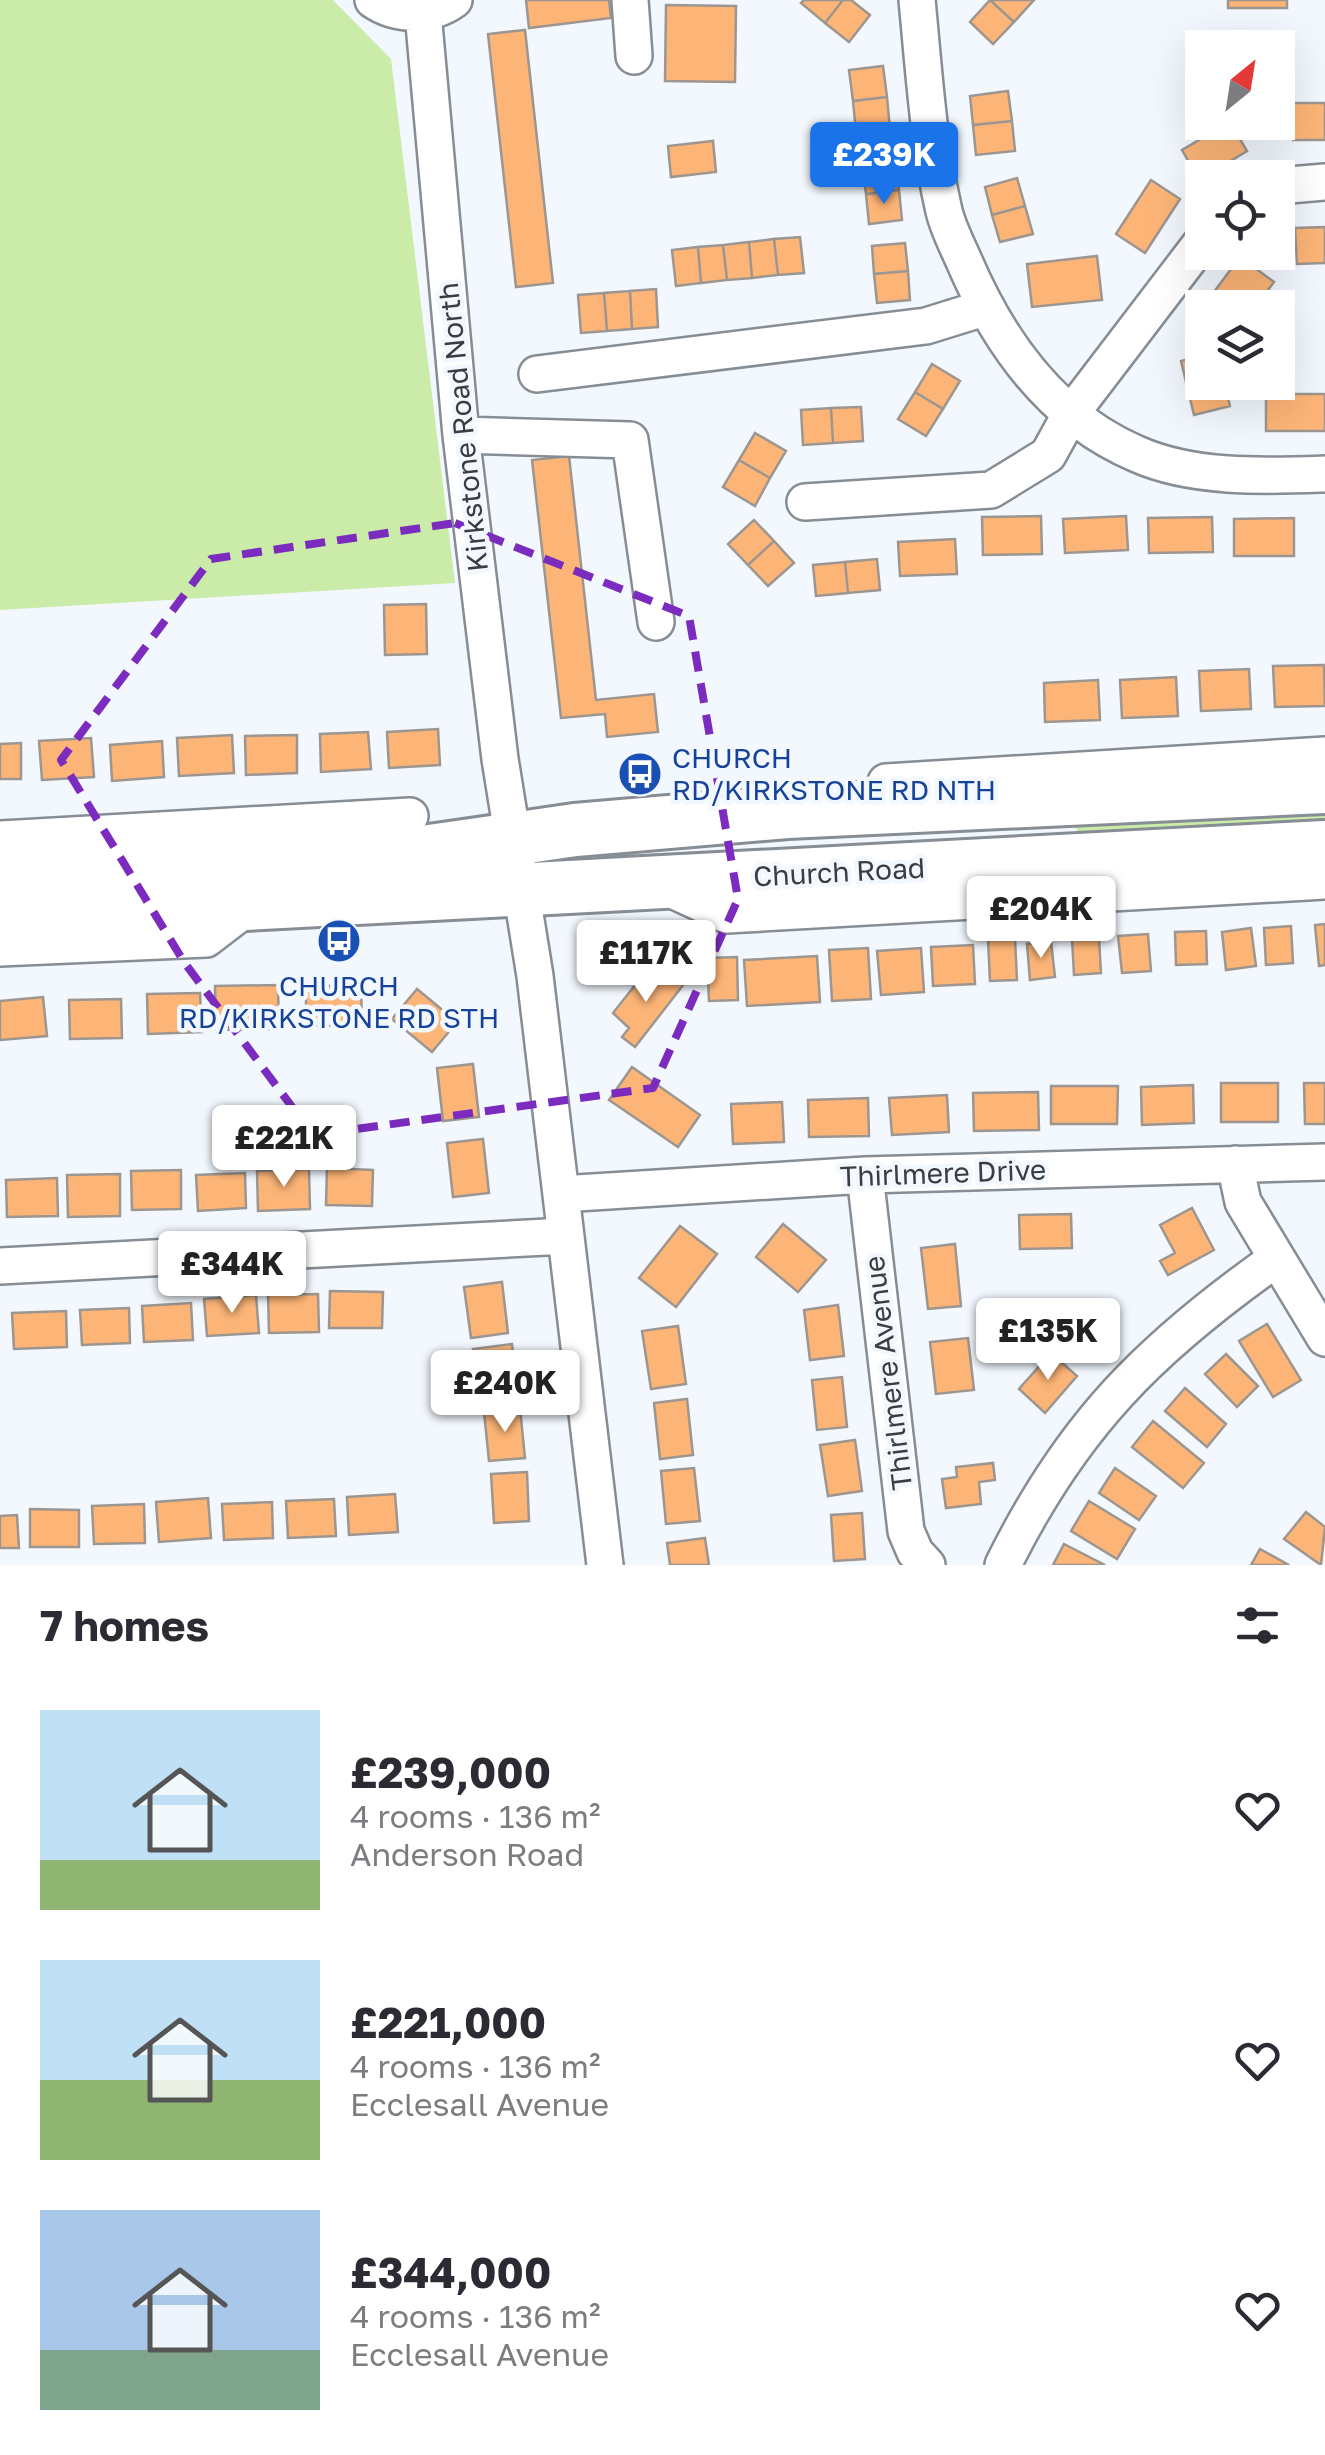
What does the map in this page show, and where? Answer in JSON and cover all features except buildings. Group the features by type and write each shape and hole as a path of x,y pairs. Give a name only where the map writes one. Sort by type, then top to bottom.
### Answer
{"highway":[{"path":"0,873 110,851 239,865 341,839 514,840 787,812 1325,787"},
{"name":"Church Road","path":"0,917 654,882 866,889 1325,846"}],"street":[{"path":"373,0 385,8 439,6"},
{"path":"630,0 634,56"},
{"path":"918,0 930,135 945,216 984,308 1020,364 1070,415 1138,455 1222,474 1325,474"},
{"name":"Kirkstone Road North","path":"439,6 461,435 561,1194 605,1565"},
{"path":"1295,185 1325,182"},
{"path":"805,502 991,490 1048,454 1070,415 1185,264"},
{"path":"537,374 926,326 984,308"},
{"path":"461,435 630,440 656,622"},
{"path":"787,812 846,784 1325,755"},
{"path":"341,839 410,816"},
{"path":"0,839 110,851"},
{"name":"Church Road","path":"866,889 1325,880"},
{"path":"0,948 206,939 252,904"},
{"name":"Thirlmere Drive","path":"561,1194 866,1175 1325,1162"},
{"path":"1236,1164 1243,1202 1325,1338"},
{"name":"Thirlmere Avenue","path":"866,1175 906,1531 927,1565"},
{"path":"0,1266 566,1236"},
{"path":"1003,1565 1049,1480 1106,1402 1190,1323 1276,1258"},
{"path":"585,1565 605,1565"}],"highlighted area":[{"path":"455,523 689,616 738,899 653,1088 313,1135 184,962 61,760 211,559"}],"green space":[{"path":"0,0 333,0 391,59 455,583 0,610"},
{"path":"1325,803 1325,832 1079,845 1075,817"}],"place":[{"name":"CHURCH RD/KIRKSTONE RD NTH","path":"640,774"},
{"name":"CHURCH RD/KIRKSTONE RD STH","path":"339,941"}]}
